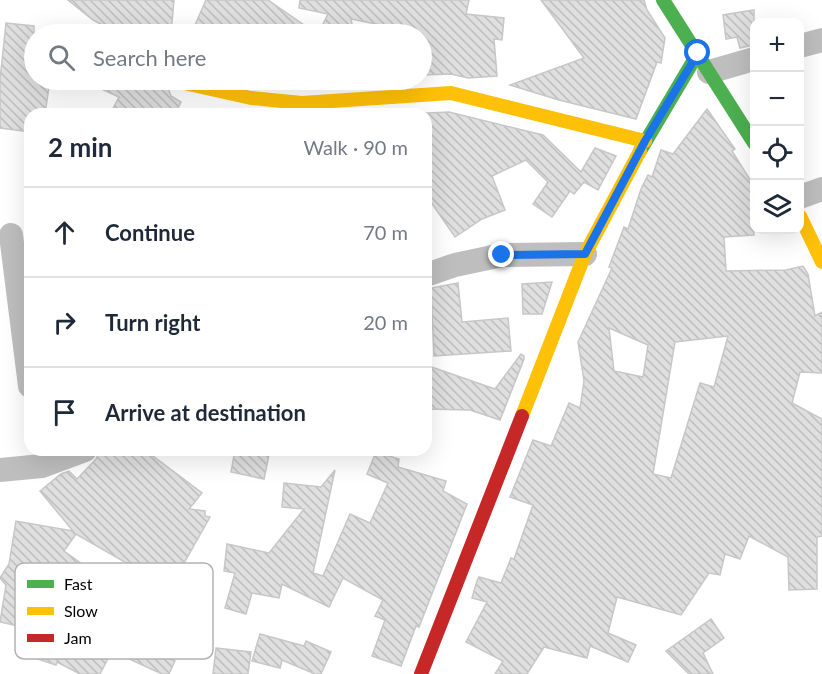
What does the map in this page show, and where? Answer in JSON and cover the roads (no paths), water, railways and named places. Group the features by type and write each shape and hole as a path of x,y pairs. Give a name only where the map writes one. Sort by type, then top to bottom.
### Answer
{"street":[{"path":"663,0 750,137"},
{"path":"804,45 822,40"},
{"path":"703,62 750,59"},
{"path":"421,674 585,254 645,141 703,62"},
{"path":"219,90 283,103 371,100 418,92 451,93 645,141"},
{"path":"804,196 822,189"},
{"path":"804,224 822,262"},
{"path":"11,236 10,323 24,367"},
{"path":"432,273 455,265 502,255 585,254"},
{"path":"0,470 41,458"}]}
